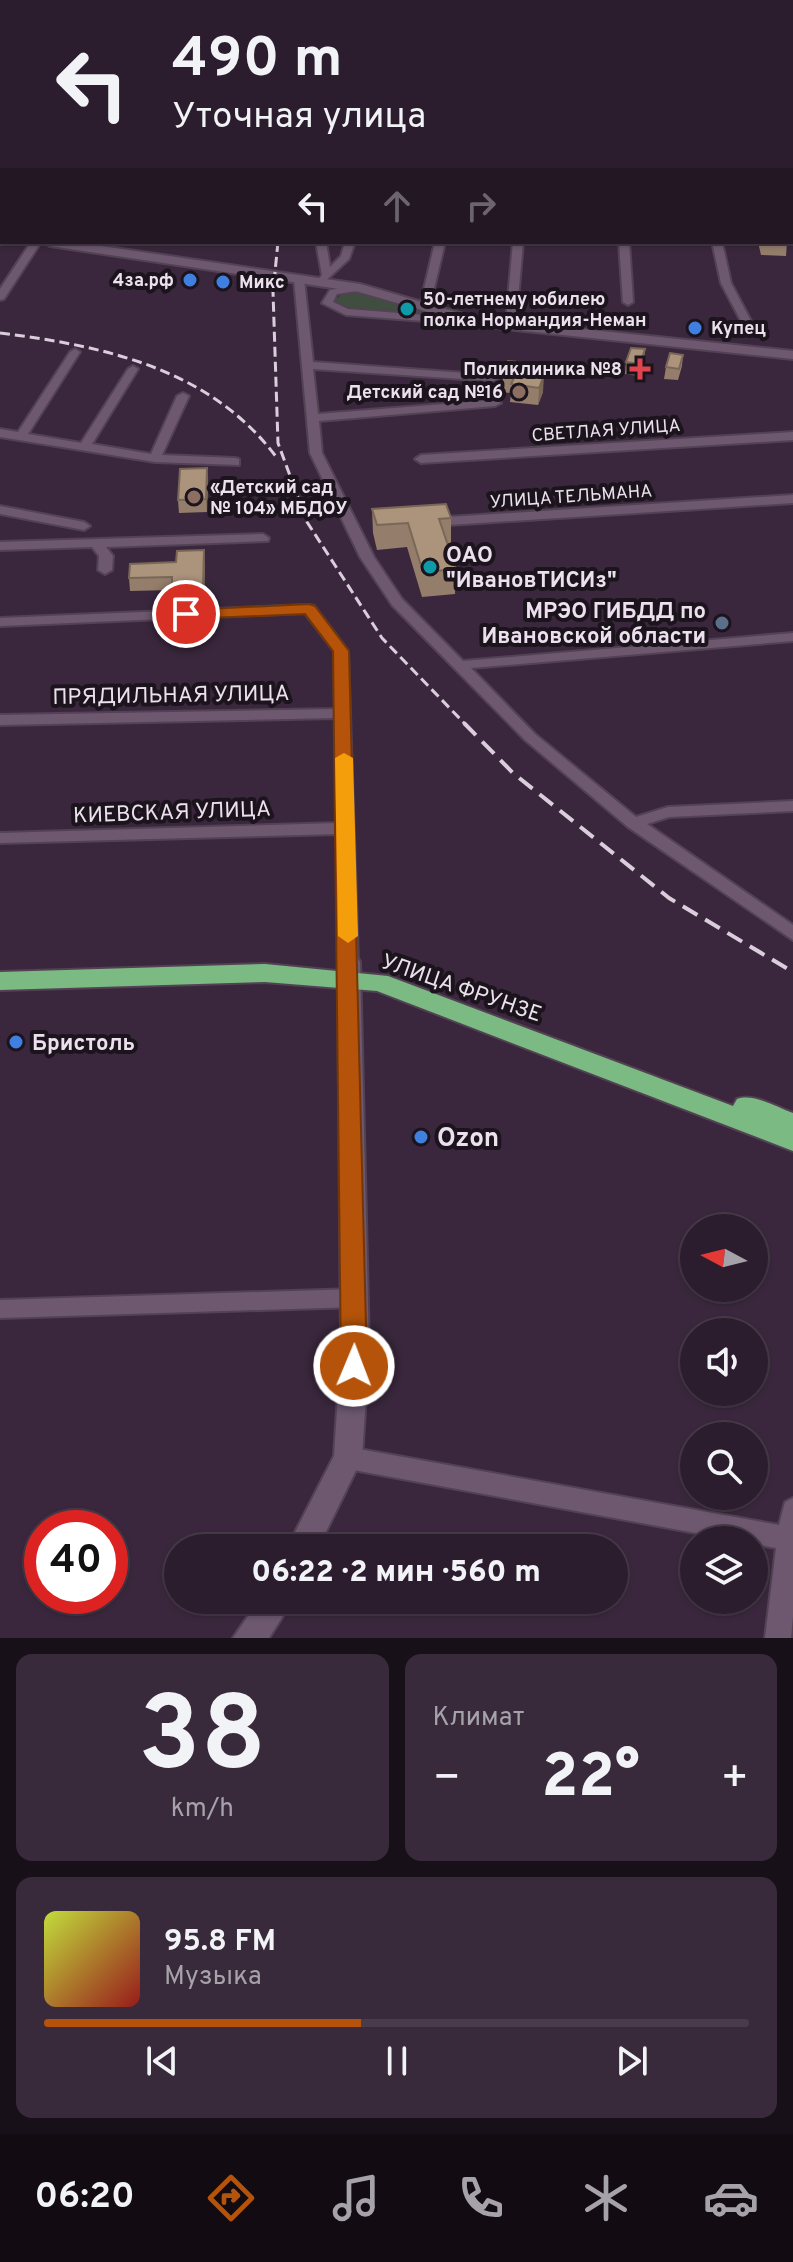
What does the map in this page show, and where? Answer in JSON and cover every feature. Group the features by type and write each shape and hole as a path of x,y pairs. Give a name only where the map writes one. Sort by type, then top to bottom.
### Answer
{"highway":[{"name":"УЛИЦА ФРУНЗЕ","path":"0,968 304,959 349,969 418,978 793,1124"},
{"name":"УЛИЦА ФРУНЗЕ","path":"0,981 349,969 793,1140"}],"street":[{"path":"0,297 35,244"},
{"path":"63,244 299,279 324,279 476,322"},
{"path":"321,244 324,279"},
{"path":"324,279 346,257 349,244"},
{"path":"425,306 440,244"},
{"path":"511,324 518,244"},
{"path":"624,244 628,302"},
{"path":"717,244 726,283 746,321"},
{"path":"299,279 316,453 351,528 397,602 530,737 634,823 793,934"},
{"path":"360,288 334,292 329,295 327,303 346,312 511,324 793,354"},
{"path":"450,314 511,324"},
{"path":"21,436 75,352"},
{"path":"306,365 493,378"},
{"path":"84,448 133,369"},
{"path":"155,458 183,396"},
{"path":"311,418 495,403"},
{"path":"0,433 155,458 235,462"},
{"name":"СВЕТЛАЯ УЛИЦА","path":"421,459 793,436"},
{"name":"УЛИЦА ТЕЛЬМАНА","path":"415,524 793,499"},
{"path":"0,510 84,526"},
{"path":"351,528 367,527"},
{"path":"0,546 263,538"},
{"path":"96,543 106,556 105,570"},
{"path":"0,622 309,609 341,651 355,1298 348,1458 309,1534"},
{"path":"461,665 793,637"},
{"name":"ПРЯДИЛЬНАЯ УЛИЦА","path":"0,720 343,713"},
{"path":"634,823 668,812 793,806"},
{"name":"КИЕВСКАЯ УЛИЦА","path":"0,838 346,828"},
{"path":"0,1309 355,1298"},
{"path":"348,1458 790,1539"},
{"path":"778,1638 793,1510"},
{"path":"249,1638 267,1614"}],"green space":[{"path":"361,292 440,315 352,309 334,301 342,294"}],"building":[{"path":"631,348 645,349 640,364 626,362"},
{"path":"670,353 683,355 679,369 666,367"},
{"path":"508,361 538,364 534,374 544,375 539,388 511,384 515,376 503,375"},
{"path":"207,468 206,499 178,500 180,469"},
{"path":"446,504 451,518 439,519 456,569 423,572 408,523 377,525 372,509"},
{"path":"204,550 203,587 172,588 172,577 129,578 130,564 176,562 177,551"}],"railway":[{"path":"278,244 273,292 278,443 307,522 382,638 466,725"},
{"path":"0,333 78,346 153,367 221,403 250,428 277,458"},
{"path":"464,723 513,773 669,898 793,972"}],"slow traffic":[{"path":"344,758 348,936"}],"place":[{"name":"4за.рф","path":"190,280"},
{"name":"Микс","path":"223,282"},
{"name":"50-летнему юбилею полка Нормандия-Неман","path":"407,309"},
{"name":"Купец","path":"695,328"},
{"name":"Поликлиника №8","path":"640,369"},
{"name":"Детский сад №16","path":"519,392"},
{"name":"«Детский сад № 104» МБДОУ","path":"194,497"},
{"name":"ОАО \"ИвановТИСИз\"","path":"430,567"},
{"name":"МРЭО ГИБДД по Ивановской области","path":"722,623"},
{"name":"Бристоль","path":"16,1042"},
{"name":"Ozon","path":"421,1137"}],"route":[{"path":"186,614 309,609 341,651 350,988 354,1366"}]}
